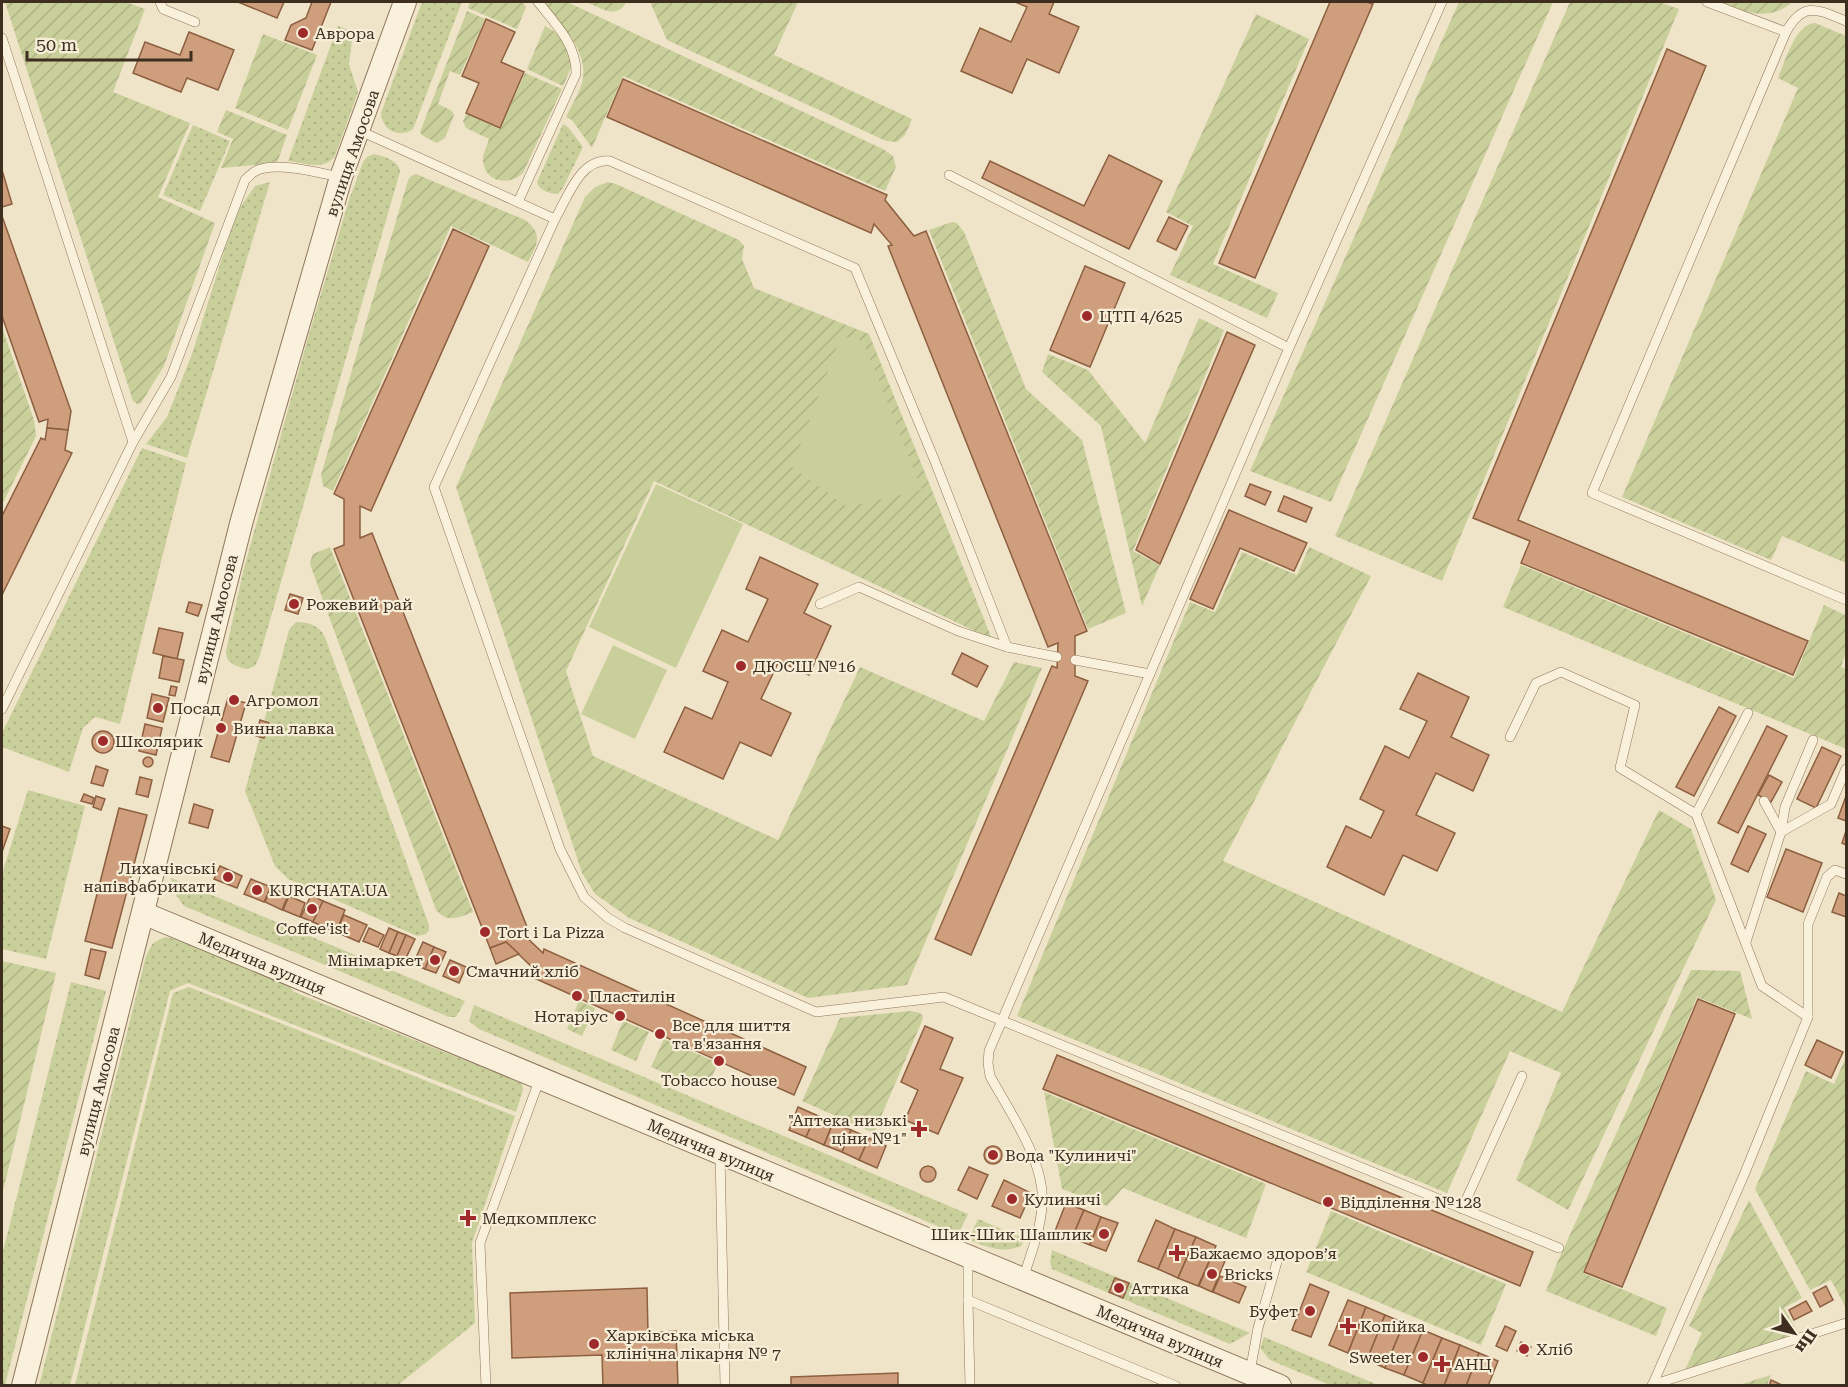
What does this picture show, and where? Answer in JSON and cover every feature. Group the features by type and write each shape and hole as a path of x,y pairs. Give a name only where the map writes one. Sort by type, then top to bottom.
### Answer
{"street":[{"name":"вулиця Амосова","path":"23,1386 242,520 341,177 405,2"},
{"name":"Медична вулиця","path":"143,913 1280,1386"}],"lane":[{"path":"160,2 163,9 195,22"},
{"path":"518,202 576,74 574,54 569,44 538,2"},
{"path":"1023,1279 1036,1237 1043,1191 1039,1171 1029,1147 990,1076 989,1051 1289,348 1442,2"},
{"path":"1707,2 1786,32"},
{"path":"1846,21 1808,5 1786,32 1592,493 1846,600"},
{"path":"2,38 133,442"},
{"path":"358,130 555,219"},
{"path":"1007,647 936,464 855,268 610,161 593,163 581,173 555,219 434,487 560,849 584,897 595,909 625,928 816,1012 944,997 1559,1248"},
{"path":"2,709 133,442 171,377 245,180 254,171 266,167 282,167 341,177"},
{"path":"949,175 1289,348"},
{"path":"820,604 859,587 958,631 1007,647 1057,657"},
{"path":"1075,660 1150,674"},
{"path":"1510,737 1536,683 1561,672 1635,705 1620,768 1696,814 1762,986 1808,1017"},
{"path":"1696,814 1748,712"},
{"path":"1746,942 1781,832 1785,807 1813,740"},
{"path":"1781,832 1831,804 1846,769"},
{"path":"1764,801 1781,832"},
{"path":"1652,1385 1744,1175 1808,1017 1808,924 1827,878 1834,870 1846,874"},
{"path":"1462,1209 1522,1076"},
{"path":"486,1386 480,1243 540,1078"},
{"path":"720,1153 725,1386"},
{"path":"1250,1373 1258,1328 1279,1255"},
{"path":"968,1256 970,1386"},
{"path":"968,1300 1176,1386"},
{"path":"1652,1385 1846,1323"}],"green space":[{"path":"5,2 126,2 145,9 113,92 190,123 158,197 215,223 164,366 141,403 137,404 133,401"},
{"path":"422,2 462,2 413,129 397,133 384,124 381,113"},
{"path":"470,2 523,2 526,7 517,29 468,8"},
{"path":"542,2 567,2 883,149 893,156 896,167 885,191 623,76 592,148 572,120 566,117 582,83 581,57 571,37"},
{"path":"586,2 626,2 618,10 608,11"},
{"path":"650,2 798,2 774,55 912,119 905,135 897,142 886,141 667,40"},
{"path":"1459,2 1553,2 1331,502 1250,471"},
{"path":"1570,2 1659,2 1679,9 1442,581 1335,536"},
{"path":"1716,2 1792,2 1774,12 1765,14 1735,9"},
{"path":"467,11 485,19 460,75 450,71 438,104 452,111 454,115 445,138 437,143 420,132"},
{"path":"1256,14 1309,39 1213,264 1278,293 1267,318 1170,275 1193,226 1166,212"},
{"path":"1815,23 1846,36 1846,563 1782,536 1771,560 1622,497 1798,88 1778,78 1796,37 1808,25"},
{"path":"338,26 353,32 349,64 358,92 335,156 331,161 320,165 288,161"},
{"path":"545,26 556,32 566,46 573,63 563,86 527,69"},
{"path":"263,34 317,55 288,130 235,108"},
{"path":"525,73 562,89 523,173 512,180 499,180 489,174 483,162 489,139 466,128 463,121 466,114 500,129"},
{"path":"226,110 287,135 277,163 221,168 233,139 217,132"},
{"path":"563,124 568,127 583,147 563,188 555,194 542,189 537,182"},
{"path":"193,125 230,141 200,211 163,195"},
{"path":"374,154 394,162 400,172 259,658 255,666 247,669 230,662 226,655 243,572 349,200 363,162"},
{"path":"416,174 525,220 535,230 536,244 528,262 451,226 333,491 323,486 321,475 408,180"},
{"path":"270,182 187,458 146,444 167,417 192,354 239,209 255,186"},
{"path":"608,182 739,240 744,246 742,259 754,288 869,334 992,639 654,481 566,671 593,756 778,840 860,667 984,721 1014,662 1042,668 907,985 808,998 629,918 595,894 582,873 456,487 585,197 595,187"},
{"path":"952,222 957,223 964,232 1026,389 1082,440 1126,613 1088,629 929,230"},
{"path":"1199,318 1224,330 1133,551 1160,565 1142,606 1101,426 1042,372 1048,354 1088,370 1145,443"},
{"path":"2,327 34,420 36,436 2,505"},
{"path":"841,336 863,341 922,490 847,507 792,467"},
{"path":"142,448 186,463 120,724 95,717 83,728 69,772 2,747 2,733"},
{"path":"656,484 743,524 676,668 589,627"},
{"path":"330,547 473,912 463,916 449,918 436,910 311,567 313,554"},
{"path":"1309,547 1371,576 1223,861 1562,1012 1659,810 1691,829 1716,900 1568,1210 1516,1180 1561,1073 1510,1051 1447,1193 1017,1016 1190,602 1215,612 1242,552 1297,575"},
{"path":"1521,565 1794,678 1824,605 1845,615 1846,613 1846,652 1841,667 1846,669 1846,749 1503,607"},
{"path":"296,622 313,625 325,637 429,925 426,934 417,936 288,879 275,866 245,791 289,630"},
{"path":"613,645 667,670 635,739 581,714"},
{"path":"28,790 85,806 46,959 2,949 2,874"},
{"path":"171,878 465,1001 456,1017 449,1017 184,906 176,895"},
{"path":"165,937 287,983 294,992 517,1081 522,1084 523,1090 516,1112 188,983 170,991 70,1385 39,1386 146,956 153,943"},
{"path":"2,961 56,973 2,1195"},
{"path":"1691,970 1740,971 1752,1019 1697,997 1583,1273 1667,1308 1656,1336 1546,1291"},
{"path":"71,982 106,991 5,1385 2,1385 2,1255"},
{"path":"189,987 515,1116 472,1243 475,1323 398,1385 75,1385 173,993"},
{"path":"579,1001 595,1008 582,1036 567,1029"},
{"path":"474,1005 968,1214 958,1235 479,1029 469,1021"},
{"path":"910,1011 920,1013 923,1016 922,1021 874,1133 802,1101 840,1018"},
{"path":"623,1021 649,1032 636,1061 611,1050"},
{"path":"664,1039 718,1063 709,1084 699,1088 651,1067"},
{"path":"1846,1057 1846,1308 1831,1280 1810,1290 1755,1189 1806,1071 1834,1084"},
{"path":"1044,1092 1266,1184 1246,1238 1123,1188 1107,1206 1062,1189"},
{"path":"1749,1200 1802,1298 1784,1308 1799,1334 1684,1372 1702,1333 1689,1326"},
{"path":"1331,1211 1506,1284 1481,1345 1306,1272"},
{"path":"978,1219 1025,1239 1021,1246 1007,1249 995,1249 969,1240"},
{"path":"1052,1250 1250,1333 1230,1344 1052,1269 1050,1263"},
{"path":"1264,1337 1378,1385 1330,1385 1270,1360 1260,1348"},
{"path":"1771,1375 1767,1385 1739,1385"}],"building":[{"path":"238,2 284,2 277,18"},
{"name":"Аврора","path":"312,2 331,2 312,50 285,40 291,25 306,18"},
{"path":"1015,2 1054,2 1049,14 1079,27 1059,73 1027,59 1012,93 961,71 980,28 1011,42 1027,7"},
{"path":"1330,2 1373,4 1255,278 1219,263"},
{"path":"486,19 515,32 501,62 524,72 500,128 466,113 479,83 462,76"},
{"path":"189,32 234,50 218,90 187,78 181,92 133,73 145,42 180,55"},
{"path":"1667,49 1706,66 1518,520 1808,641 1793,675 1521,563 1530,541 1473,518"},
{"path":"623,79 887,195 885,200 914,236 926,231 1087,631 1075,636 1075,676 1088,681 971,955 935,939 1052,666 1057,668 1058,643 1048,647 888,246 892,245 874,224 871,233 607,117"},
{"path":"1109,155 1162,181 1129,249 982,178 990,161 1084,206"},
{"path":"2,170 12,204 2,207"},
{"path":"2,216 71,411 68,430 47,428 48,419 39,422 2,316"},
{"path":"1169,217 1188,226 1176,250 1157,241"},
{"path":"453,229 489,246 371,511 360,506 360,538 372,533 529,932 524,935 543,953 544,949 806,1067 794,1095 532,977 535,970 506,942 490,948 334,549 344,545 344,499 334,494"},
{"name":"ЦТП 4/625","path":"1085,266 1125,283 1090,367 1050,350"},
{"path":"1227,332 1255,345 1160,564 1136,550"},
{"path":"47,428 68,430 65,450 72,453 2,595 2,516 41,438 45,440"},
{"path":"1250,484 1271,492 1265,505 1245,496"},
{"path":"1284,496 1312,508 1306,522 1278,511"},
{"path":"1229,510 1307,543 1294,571 1240,548 1213,609 1190,599"},
{"name":"ДЮСШ №16","path":"760,557 818,584 804,613 831,626 809,675 779,661 761,699 791,713 771,756 740,742 723,779 664,752 685,707 712,719 728,682 703,671 722,630 748,642 768,599 746,589"},
{"name":"Рожевий рай","path":"290,594 303,598 298,614 285,610"},
{"path":"189,602 202,605 198,616 186,612"},
{"path":"159,628 183,633 177,659 153,653"},
{"path":"962,653 988,666 977,687 952,674"},
{"path":"163,656 184,660 179,682 159,678"},
{"path":"1418,673 1469,697 1451,737 1489,755 1473,791 1436,773 1416,815 1455,833 1437,871 1403,855 1384,895 1327,867 1346,826 1371,838 1384,811 1360,799 1385,746 1409,758 1427,721 1400,709"},
{"path":"171,686 177,687 175,696 169,695"},
{"name":"Посад","path":"152,694 169,698 163,722 147,718"},
{"path":"228,698 246,703 229,762 211,757"},
{"path":"1719,707 1736,716 1694,796 1676,787"},
{"path":"260,720 269,723 264,738 256,736"},
{"path":"145,724 162,728 156,755 139,751"},
{"path":"1767,726 1787,736 1738,833 1718,823"},
{"name":"Школярик","path":"103,731 111,734 114,742 111,750 103,753 95,750 92,742 95,734"},
{"path":"1822,747 1841,756 1816,808 1797,799"},
{"path":"148,757 152,758 152,766 148,767 144,766 143,762 144,758"},
{"path":"96,766 108,770 103,786 91,783"},
{"path":"1769,775 1782,782 1771,802 1758,795"},
{"path":"140,777 152,780 148,797 136,794"},
{"path":"84,794 94,798 92,804 81,801"},
{"path":"96,796 105,799 101,810 93,807"},
{"path":"1846,796 1846,821 1838,818"},
{"path":"194,804 213,810 208,828 189,823"},
{"path":"119,808 147,815 112,948 85,941"},
{"path":"2,826 10,829 2,852"},
{"path":"1748,826 1766,834 1748,872 1731,864"},
{"path":"1846,831 1846,845 1842,843"},
{"path":"1786,849 1822,863 1803,912 1767,897"},
{"name":"Лихачівські напівфабрикати","path":"220,866 242,876 237,888 214,879"},
{"name":"KURCHATA.UA","path":"251,879 271,887 264,902 244,894"},
{"path":"271,888 288,895 282,910 265,902"},
{"path":"1839,893 1846,896 1846,917 1832,912"},
{"name":"Coffee'ist","path":"311,895 323,901 313,922 301,917"},
{"path":"289,896 305,903 300,917 283,910"},
{"path":"323,901 345,910 336,932 313,922"},
{"path":"344,915 367,925 359,942 336,932"},
{"path":"369,928 384,935 378,947 363,941"},
{"path":"389,928 398,932 389,953 380,949"},
{"path":"398,932 406,935 397,956 389,953"},
{"path":"406,935 415,939 405,960 397,956"},
{"path":"423,942 434,947 425,969 413,964"},
{"path":"506,942 519,954 496,964 490,948"},
{"name":"Мінімаркет","path":"434,947 446,952 436,973 425,969"},
{"path":"91,949 106,952 99,979 85,975"},
{"name":"Смачний хліб","path":"450,960 466,967 459,983 443,976"},
{"path":"1698,999 1735,1014 1622,1287 1584,1272"},
{"path":"925,1026 953,1038 940,1069 963,1078 938,1134 905,1120 918,1090 901,1082"},
{"path":"1817,1040 1843,1052 1831,1078 1805,1065"},
{"path":"1057,1055 1533,1252 1520,1286 1043,1089"},
{"path":"798,1107 816,1115 806,1137 789,1130"},
{"path":"816,1115 833,1123 824,1145 806,1137"},
{"path":"833,1123 851,1130 842,1152 824,1145"},
{"path":"851,1130 869,1138 859,1160 842,1152"},
{"path":"869,1138 886,1146 877,1168 859,1160"},
{"name":"Вода \"Кулиничі\"","path":"993,1146 999,1149 1002,1155 999,1161 993,1164 987,1161 984,1155 987,1149"},
{"path":"928,1166 936,1174 928,1182 920,1174"},
{"path":"969,1167 988,1175 977,1199 958,1190"},
{"name":"Кулиничі","path":"1004,1180 1031,1193 1020,1218 992,1206"},
{"path":"1066,1203 1084,1210 1072,1238 1055,1231"},
{"path":"1084,1210 1101,1217 1090,1245 1072,1238"},
{"name":"Шик-Шик Шашлик","path":"1101,1217 1118,1223 1106,1251 1090,1245"},
{"path":"1156,1220 1175,1229 1158,1269 1138,1261"},
{"name":"Бажаємо здоровʼя","path":"1175,1229 1196,1237 1178,1278 1158,1269"},
{"path":"1196,1237 1216,1246 1198,1286 1178,1278"},
{"name":"Bricks","path":"1212,1255 1225,1261 1212,1292 1199,1286"},
{"path":"1220,1276 1246,1287 1239,1303 1213,1292"},
{"name":"Аттика","path":"1115,1278 1129,1283 1123,1298 1109,1292"},
{"name":"Буфет","path":"1310,1284 1329,1292 1311,1337 1292,1330"},
{"path":"1826,1286 1833,1300 1820,1307 1813,1293"},
{"name":"Харківська міська клінічна лікарня № 7","path":"647,1288 648,1333 676,1331 678,1386 603,1386 602,1355 512,1358 510,1293"},
{"name":"Копійка","path":"1348,1300 1366,1307 1348,1353 1329,1345"},
{"path":"1806,1301 1812,1311 1794,1320 1789,1310"},
{"path":"1366,1307 1385,1315 1367,1360 1348,1353"},
{"path":"1385,1315 1404,1323 1385,1368 1367,1360"},
{"path":"1404,1323 1423,1330 1404,1375 1385,1368"},
{"path":"1505,1326 1516,1331 1507,1351 1496,1346"},
{"name":"Sweeter","path":"1423,1330 1442,1338 1423,1383 1404,1375"},
{"name":"АНЦ","path":"1442,1338 1460,1345 1444,1386 1429,1386 1423,1383"},
{"name":"Хліб","path":"1521,1342 1531,1347 1527,1356 1517,1351"},
{"path":"1460,1345 1479,1353 1466,1386 1444,1386"},
{"path":"1479,1353 1498,1361 1488,1386 1466,1386"},
{"path":"898,1373 898,1386 791,1386 791,1377"},
{"path":"1771,1380 1784,1386 1769,1386"}],"place":[{"name":"Аврора","path":"303,33"},
{"name":"ЦТП 4/625","path":"1087,316"},
{"name":"Рожевий рай","path":"294,604"},
{"name":"ДЮСШ №16","path":"741,666"},
{"name":"Агромол","path":"234,700"},
{"name":"Посад","path":"158,708"},
{"name":"Винна лавка","path":"221,728"},
{"name":"Школярик","path":"103,741"},
{"name":"Лихачівські напівфабрикати","path":"228,877"},
{"name":"KURCHATA.UA","path":"257,890"},
{"name":"Coffee'ist","path":"312,909"},
{"name":"Tort i La Pizza","path":"485,932"},
{"name":"Мінімаркет","path":"435,960"},
{"name":"Смачний хліб","path":"454,971"},
{"name":"Пластилін","path":"577,996"},
{"name":"Нотаріус","path":"620,1016"},
{"name":"Все для шиття та в'язання","path":"660,1034"},
{"name":"Tobacco house","path":"719,1061"},
{"name":"\"Аптека низькі ціни №1\"","path":"919,1129"},
{"name":"Вода \"Кулиничі\"","path":"993,1155"},
{"name":"Кулиничі","path":"1012,1199"},
{"name":"Відділення №128","path":"1328,1202"},
{"name":"Медкомплекс","path":"468,1218"},
{"name":"Шик-Шик Шашлик","path":"1104,1234"},
{"name":"Бажаємо здоровʼя","path":"1177,1253"},
{"name":"Bricks","path":"1212,1274"},
{"name":"Аттика","path":"1119,1288"},
{"name":"Буфет","path":"1310,1311"},
{"name":"Копійка","path":"1348,1326"},
{"name":"Харківська міська клінічна лікарня № 7","path":"594,1344"},
{"name":"Хліб","path":"1524,1349"},
{"name":"Sweeter","path":"1423,1357"},
{"name":"АНЦ","path":"1442,1364"}]}
